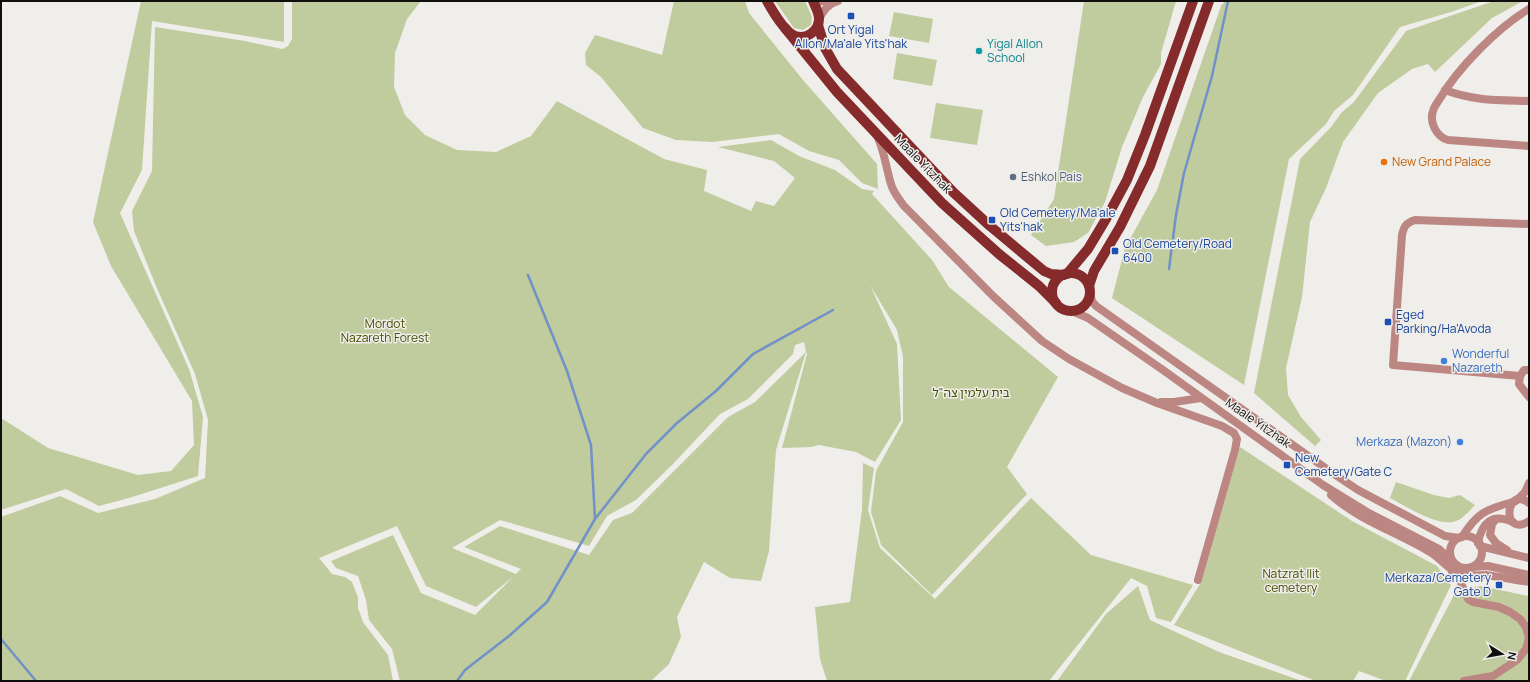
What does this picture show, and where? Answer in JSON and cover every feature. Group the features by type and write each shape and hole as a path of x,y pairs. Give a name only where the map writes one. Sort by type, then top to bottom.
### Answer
{"main road":[{"name":"Maale Yitzhak","path":"768,1 785,28 837,92 877,134 959,219 1056,303"},
{"name":"Maale Yitzhak","path":"813,1 817,9 825,48 837,68 953,192 995,230 1044,270 1051,274 1066,274"},
{"path":"1066,274 1088,249 1127,180 1145,135 1193,1"},
{"path":"1090,290 1083,278 1073,273 1066,274 1059,277 1053,287 1053,298 1060,308 1072,311 1086,304 1090,290 1094,271 1120,227 1150,166 1209,1"},
{"path":"785,28 795,36 805,36 814,32 819,22"}],"street":[{"path":"820,1 837,1"},
{"path":"819,22 827,6 837,1"},
{"path":"1529,9 1518,16 1497,34 1471,60 1445,90 1432,111 1436,131 1442,138 1448,140 1529,146"},
{"path":"1445,90 1480,100 1529,102"},
{"path":"877,134 884,153 891,184 896,196 965,268 1042,341 1069,359 1122,388 1154,402 1222,426 1234,433 1237,439 1198,580"},
{"path":"1520,376 1394,365 1402,235 1404,226 1407,222 1415,220 1529,224"},
{"name":"Maale Yitzhak","path":"1090,290 1092,301 1096,306 1331,472 1374,499 1445,536 1461,537"},
{"name":"Maale Yitzhak","path":"1072,311 1088,318 1312,477 1367,512 1439,549 1452,566"},
{"path":"1529,370 1524,370 1520,376 1519,384 1529,397"},
{"path":"1154,402 1174,402 1201,398"},
{"path":"1513,522 1509,513 1511,505 1525,492 1529,483"},
{"path":"1464,681 1492,676 1517,660 1526,650 1529,638 1526,627 1520,619 1510,612 1499,607 1473,602 1468,599 1452,566 1450,551 1451,546 1454,541 1461,537 1474,520 1481,514 1497,506 1514,502 1523,500 1529,503"},
{"path":"1472,567 1481,557 1479,545 1484,526 1487,522 1505,518 1519,524 1527,523"},
{"path":"1496,519 1492,524 1490,534 1493,540 1512,554"},
{"path":"1461,537 1473,538 1479,545 1529,558"},
{"path":"1452,566 1488,566 1529,575"},
{"path":"1452,566 1457,573 1466,575 1482,575 1529,582"},
{"path":"1467,595 1467,585 1471,580 1482,575"}],"green space":[{"path":"141,1 284,1 284,42 152,21 142,170 120,213 189,369 203,417 198,476 99,506 66,489 1,510 1,418 48,448 138,475 171,471 194,445 192,401 111,266 93,222"},
{"name":"Mordot Nazareth Forest","path":"292,1 421,1 407,19 395,53 394,87 405,115 425,135 457,150 496,152 531,136 557,101 664,159 707,170 704,191 751,211 756,201 774,206 795,178 774,161 718,147 771,140 799,156 835,170 862,189 874,191 872,194 932,260 949,287 1058,377 1007,467 1027,494 932,595 881,545 871,512 876,471 903,422 903,357 897,330 870,285 897,344 901,420 875,462 856,452 819,445 811,447 782,448 807,354 806,352 776,450 769,551 761,581 730,578 704,562 677,617 681,637 669,664 651,681 400,681 392,649 369,620 366,600 358,576 336,568 331,561 393,535 421,593 475,615 514,576 476,607 426,586 397,526 319,558 332,574 345,577 352,582 358,597 358,608 363,622 388,655 393,681 1,681 1,517 60,496 98,513 155,499 205,478 208,420 195,374 156,286 134,231 132,211 152,171 155,27 245,41 282,49 288,46 292,39","holes":["804,342 806,352 755,402 728,417 632,513 613,520 589,555 500,526 464,547 521,569 516,574 452,548 500,520 589,546 607,516 636,500 672,465 720,414 748,399 793,354 795,345"]},
{"path":"674,1 745,1 749,13 803,80 877,164 878,189 862,183 839,160 809,151 779,134 712,142 676,140 643,128 601,77 586,65 585,53 595,35 662,55"},
{"path":"775,1 805,1 812,17 811,25 803,30 794,28"},
{"path":"1084,1 1176,1 1161,53 1161,64 1143,97 1122,147 1105,202 1088,233 1074,242 1046,246 1031,235 1054,199"},
{"path":"1225,1 1482,1 1400,27 1353,95 1334,111 1326,124 1289,159 1244,385 1112,298 1125,248 1157,190 1221,6"},
{"path":"1494,1 1523,1 1492,18 1435,72 1428,64 1412,69 1378,93 1343,142 1326,188 1310,222 1302,297 1286,368 1288,395 1301,417 1321,440 1315,446 1254,393 1300,159 1331,127 1342,112 1354,102 1406,31"},
{"path":"894,12 933,19 929,43 889,36"},
{"path":"897,53 937,60 932,86 893,79"},
{"path":"936,103 983,110 977,145 930,138"},
{"name":"Natzrat Ilit cemetery","path":"1240,447 1352,521 1437,566 1451,585 1405,681 1386,681 1359,671 1353,681 1316,681 1174,625 1202,581"},
{"path":"863,463 874,468 868,510 880,548 935,599 1031,498 1091,555 1193,585 1171,622 1156,618 1147,586 1131,578 1049,681 827,681 820,659 815,607 850,602 862,510"},
{"path":"1396,482 1434,495 1449,498 1460,495 1475,505 1464,516 1456,521 1449,522 1432,519 1413,511 1390,498"},
{"path":"1138,586 1150,620 1219,652 1302,681 1057,681 1106,614"},
{"path":"1481,586 1529,596 1529,681 1409,681 1456,591"}],"waterway":[{"path":"1169,269 1176,215 1184,173 1212,76 1228,1"},
{"path":"528,275 567,371 591,445 595,519"},
{"path":"457,681 465,670 509,636 547,602 595,519 646,454 677,423 716,391 753,354 833,310"},
{"path":"1,639 36,681"}],"place":[{"name":"Ort Yigal Allon/Ma'ale Yits'hak","path":"851,16"},
{"name":"Yigal Allon School","path":"979,51"},
{"name":"New Grand Palace","path":"1384,162"},
{"name":"Eshkol Pais","path":"1013,177"},
{"name":"Old Cemetery/Ma'ale Yits'hak","path":"992,220"},
{"name":"Old Cemetery/Road 6400","path":"1115,251"},
{"name":"Eged Parking/Ha'Avoda","path":"1388,322"},
{"name":"Wonderful Nazareth","path":"1444,361"},
{"name":"Merkaza (Mazon)","path":"1460,442"},
{"name":"New Cemetery/Gate C","path":"1287,465"},
{"name":"Merkaza/Cemetery Gate D","path":"1499,585"}],"park label":[{"name":"בית עלמין צה\"ל","path":"971,393"}]}
